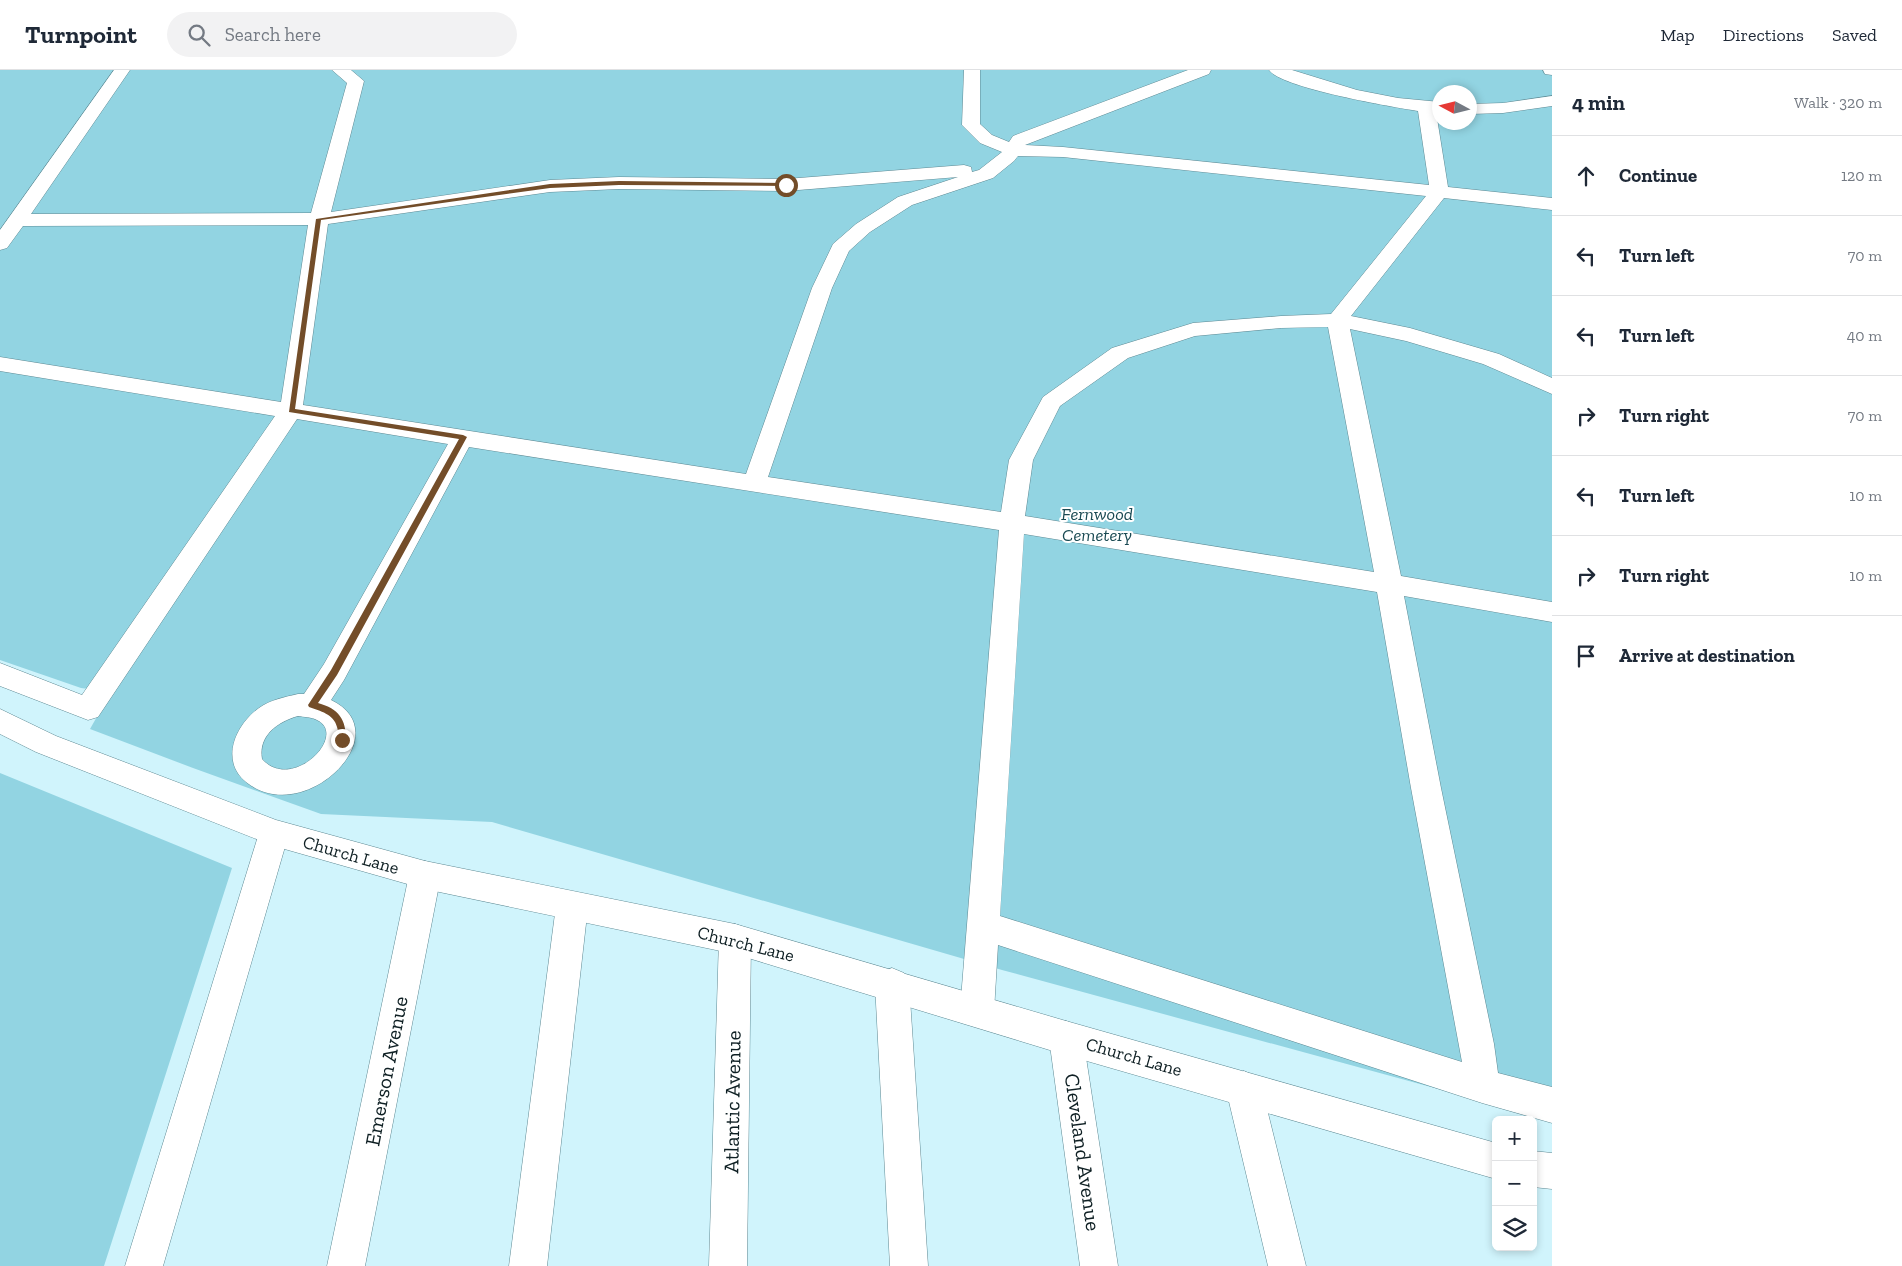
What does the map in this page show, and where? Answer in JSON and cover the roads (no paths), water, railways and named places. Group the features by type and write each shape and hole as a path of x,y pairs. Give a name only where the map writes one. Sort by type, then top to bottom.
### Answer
{"main road":[{"path":"0,244 122,70"},
{"path":"0,674 88,710 292,410 319,219 356,81 340,70"},
{"path":"972,70 971,125 986,139 1012,150 1063,152 1552,204"},
{"path":"754,484 822,288 840,248 863,228 905,201 986,174 1008,157 1019,140 1203,70"},
{"path":"1277,70 1326,88 1358,96 1432,107"},
{"path":"1477,109 1502,108 1552,101"},
{"path":"1435,130 1439,192 1337,320 1389,583 1422,770 1477,1044 1482,1086"},
{"path":"18,220 319,219 550,186 619,183 786,185 994,168"},
{"path":"977,1011 1012,522 1021,460 1051,402 1120,353 1193,330 1281,322 1337,320 1410,335 1491,359 1552,387"},
{"path":"0,364 754,484 1012,522 1389,583 1552,612"},
{"path":"312,705 334,672 463,437"},
{"name":"Church Lane","path":"0,721 46,744 274,833 425,875 735,939 892,984 1066,1038 1492,1160"},
{"path":"144,1266 274,833"},
{"name":"Emerson Avenue","path":"346,1266 425,875"},
{"path":"528,1266 572,906"},
{"path":"983,924 1482,1086 1552,1105"},
{"name":"Atlantic Avenue","path":"728,1266 735,939"},
{"path":"892,984 908,1266"},
{"name":"Cleveland Avenue","path":"1066,1038 1099,1266"},
{"path":"1244,1089 1287,1266"},
{"path":"1537,1169 1552,1171"}],"park label":[{"name":"Fernwood Cemetery","path":"1097,524"}]}
